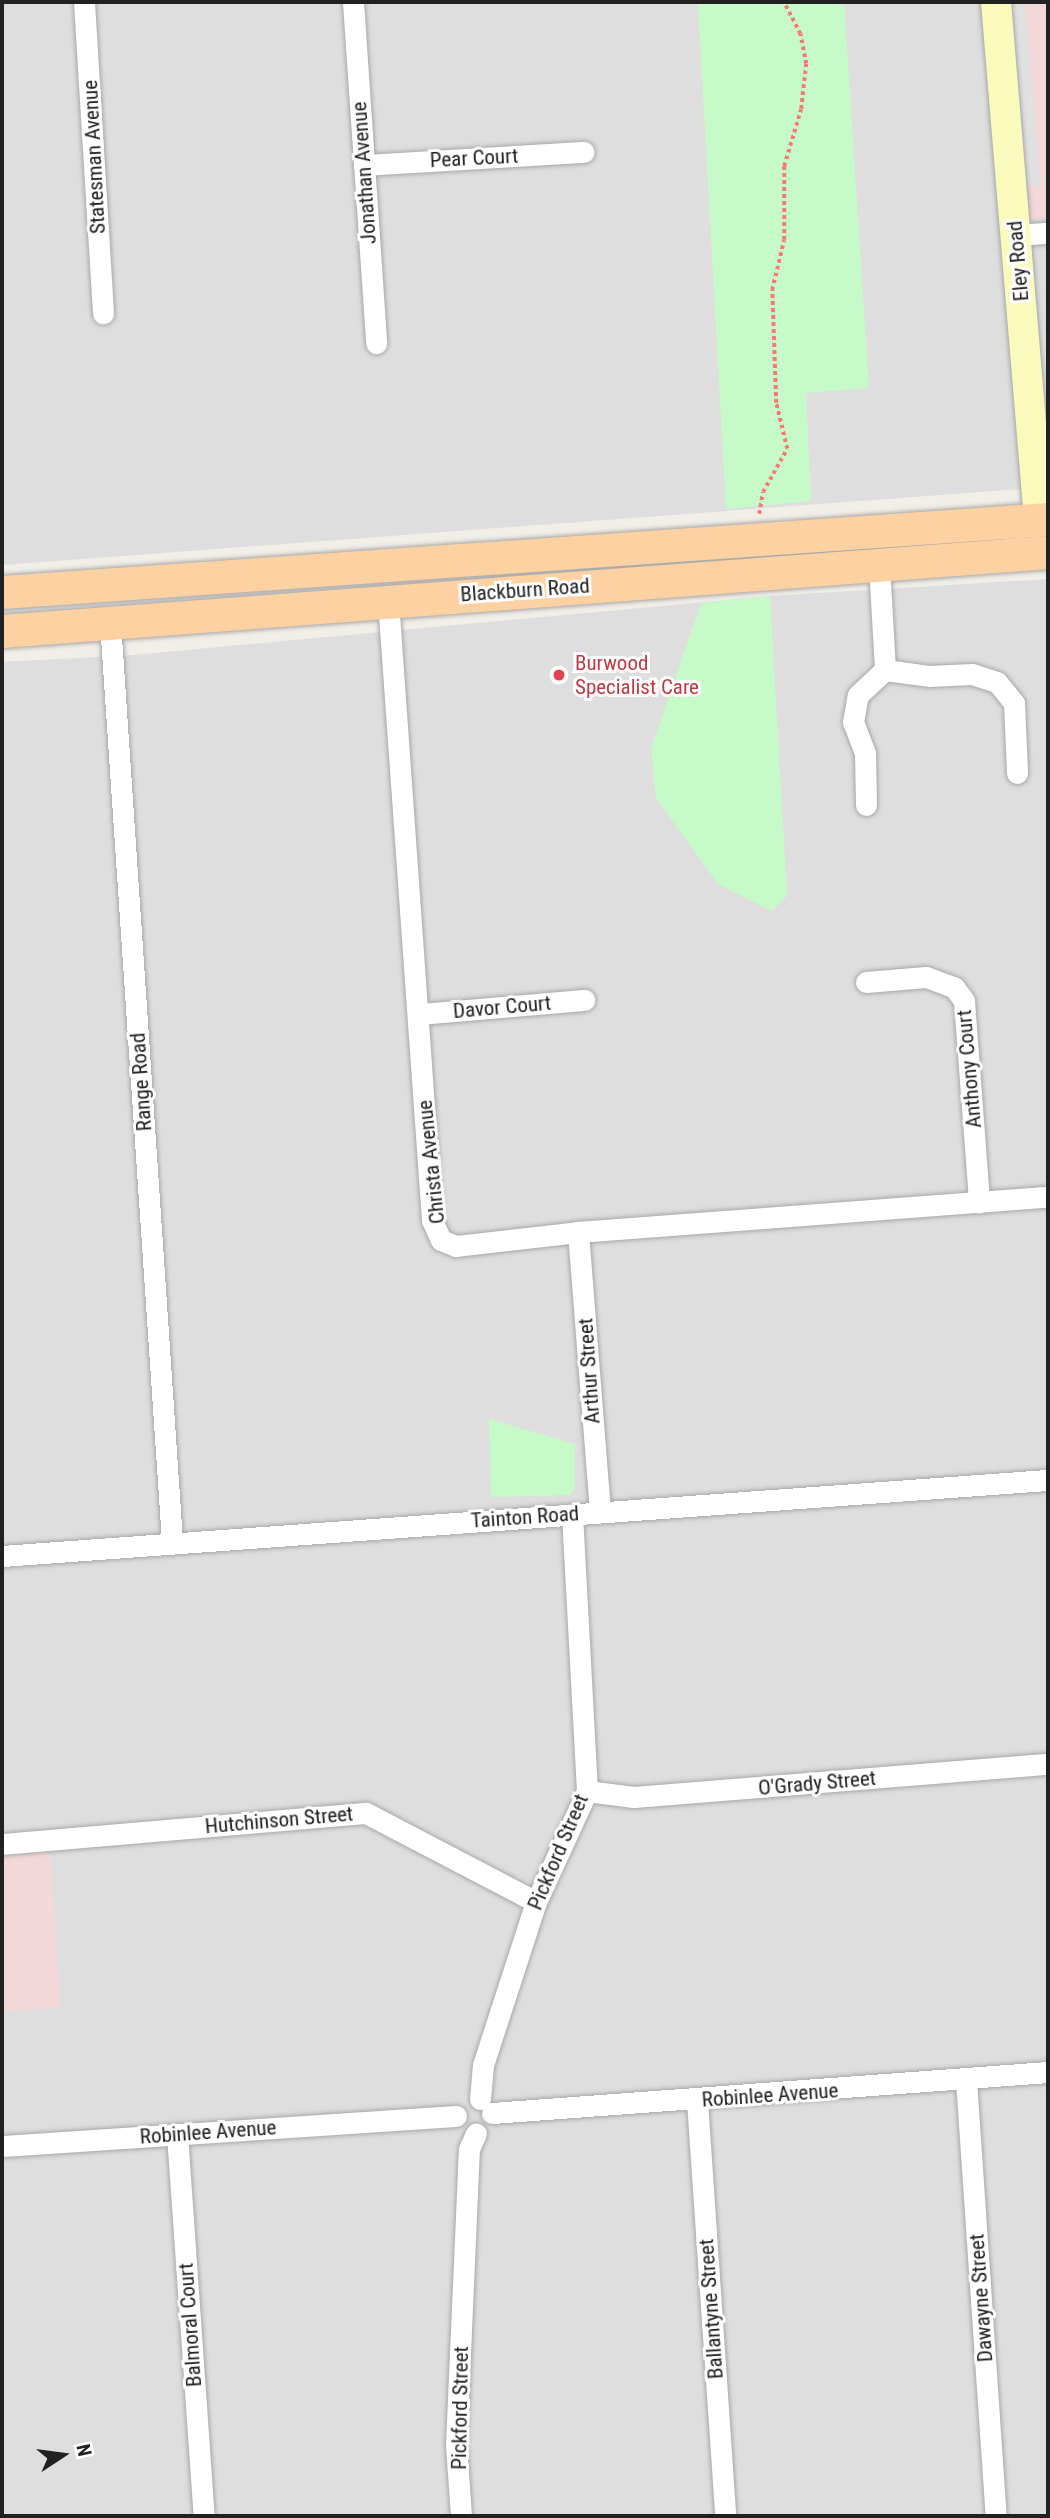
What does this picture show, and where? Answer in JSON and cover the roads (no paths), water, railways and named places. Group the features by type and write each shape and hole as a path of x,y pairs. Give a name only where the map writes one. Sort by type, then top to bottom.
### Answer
{"main road":[{"name":"Eley Road","path":"996,2 1044,536"},
{"name":"Blackburn Road","path":"2,631 110,622 386,584 754,540 1044,536"},
{"name":"Blackburn Road","path":"2,592 386,584 879,565 1044,536"}],"street":[{"name":"Statesman Avenue","path":"84,2 103,313"},
{"name":"Jonathan Avenue","path":"353,2 376,343"},
{"name":"Pear Court","path":"364,165 583,152"},
{"path":"1016,235 1048,233"},
{"path":"879,565 886,670"},
{"name":"Christa Avenue","path":"386,584 420,1014 432,1220 441,1240 456,1246 578,1232 1048,1197"},
{"name":"Range Road","path":"110,622 172,1542"},
{"path":"866,806 865,753 853,722 858,695 886,670 929,676 972,674 997,682 1014,703 1017,773"},
{"name":"Anthony Court","path":"866,982 926,977 954,987 964,1001 979,1202"},
{"name":"Davor Court","path":"420,1014 584,1000"},
{"name":"Arthur Street","path":"578,1232 600,1511"},
{"name":"Tainton Road","path":"2,1556 1048,1479"},
{"name":"Pickford Street","path":"486,2106 483,2065 536,1902 587,1791 572,1514"},
{"name":"O'Grady Street","path":"587,1791 634,1797 1048,1764"},
{"name":"Hutchinson Street","path":"2,1844 366,1813 536,1902"},
{"name":"Robinlee Avenue","path":"486,2106 698,2101 1048,2072"},
{"name":"Dawayne Street","path":"966,2080 996,2516"},
{"name":"Ballantyne Street","path":"698,2101 725,2516"},
{"path":"460,2105 486,2106 490,2123 475,2133 459,2125 456,2116 460,2105"},
{"name":"Robinlee Avenue","path":"2,2146 456,2116"},
{"name":"Pickford Street","path":"461,2516 456,2445 469,2149 475,2133"},
{"name":"Balmoral Court","path":"177,2134 204,2516"}],"place":[{"name":"Burwood Specialist Care","path":"559,675"}]}
